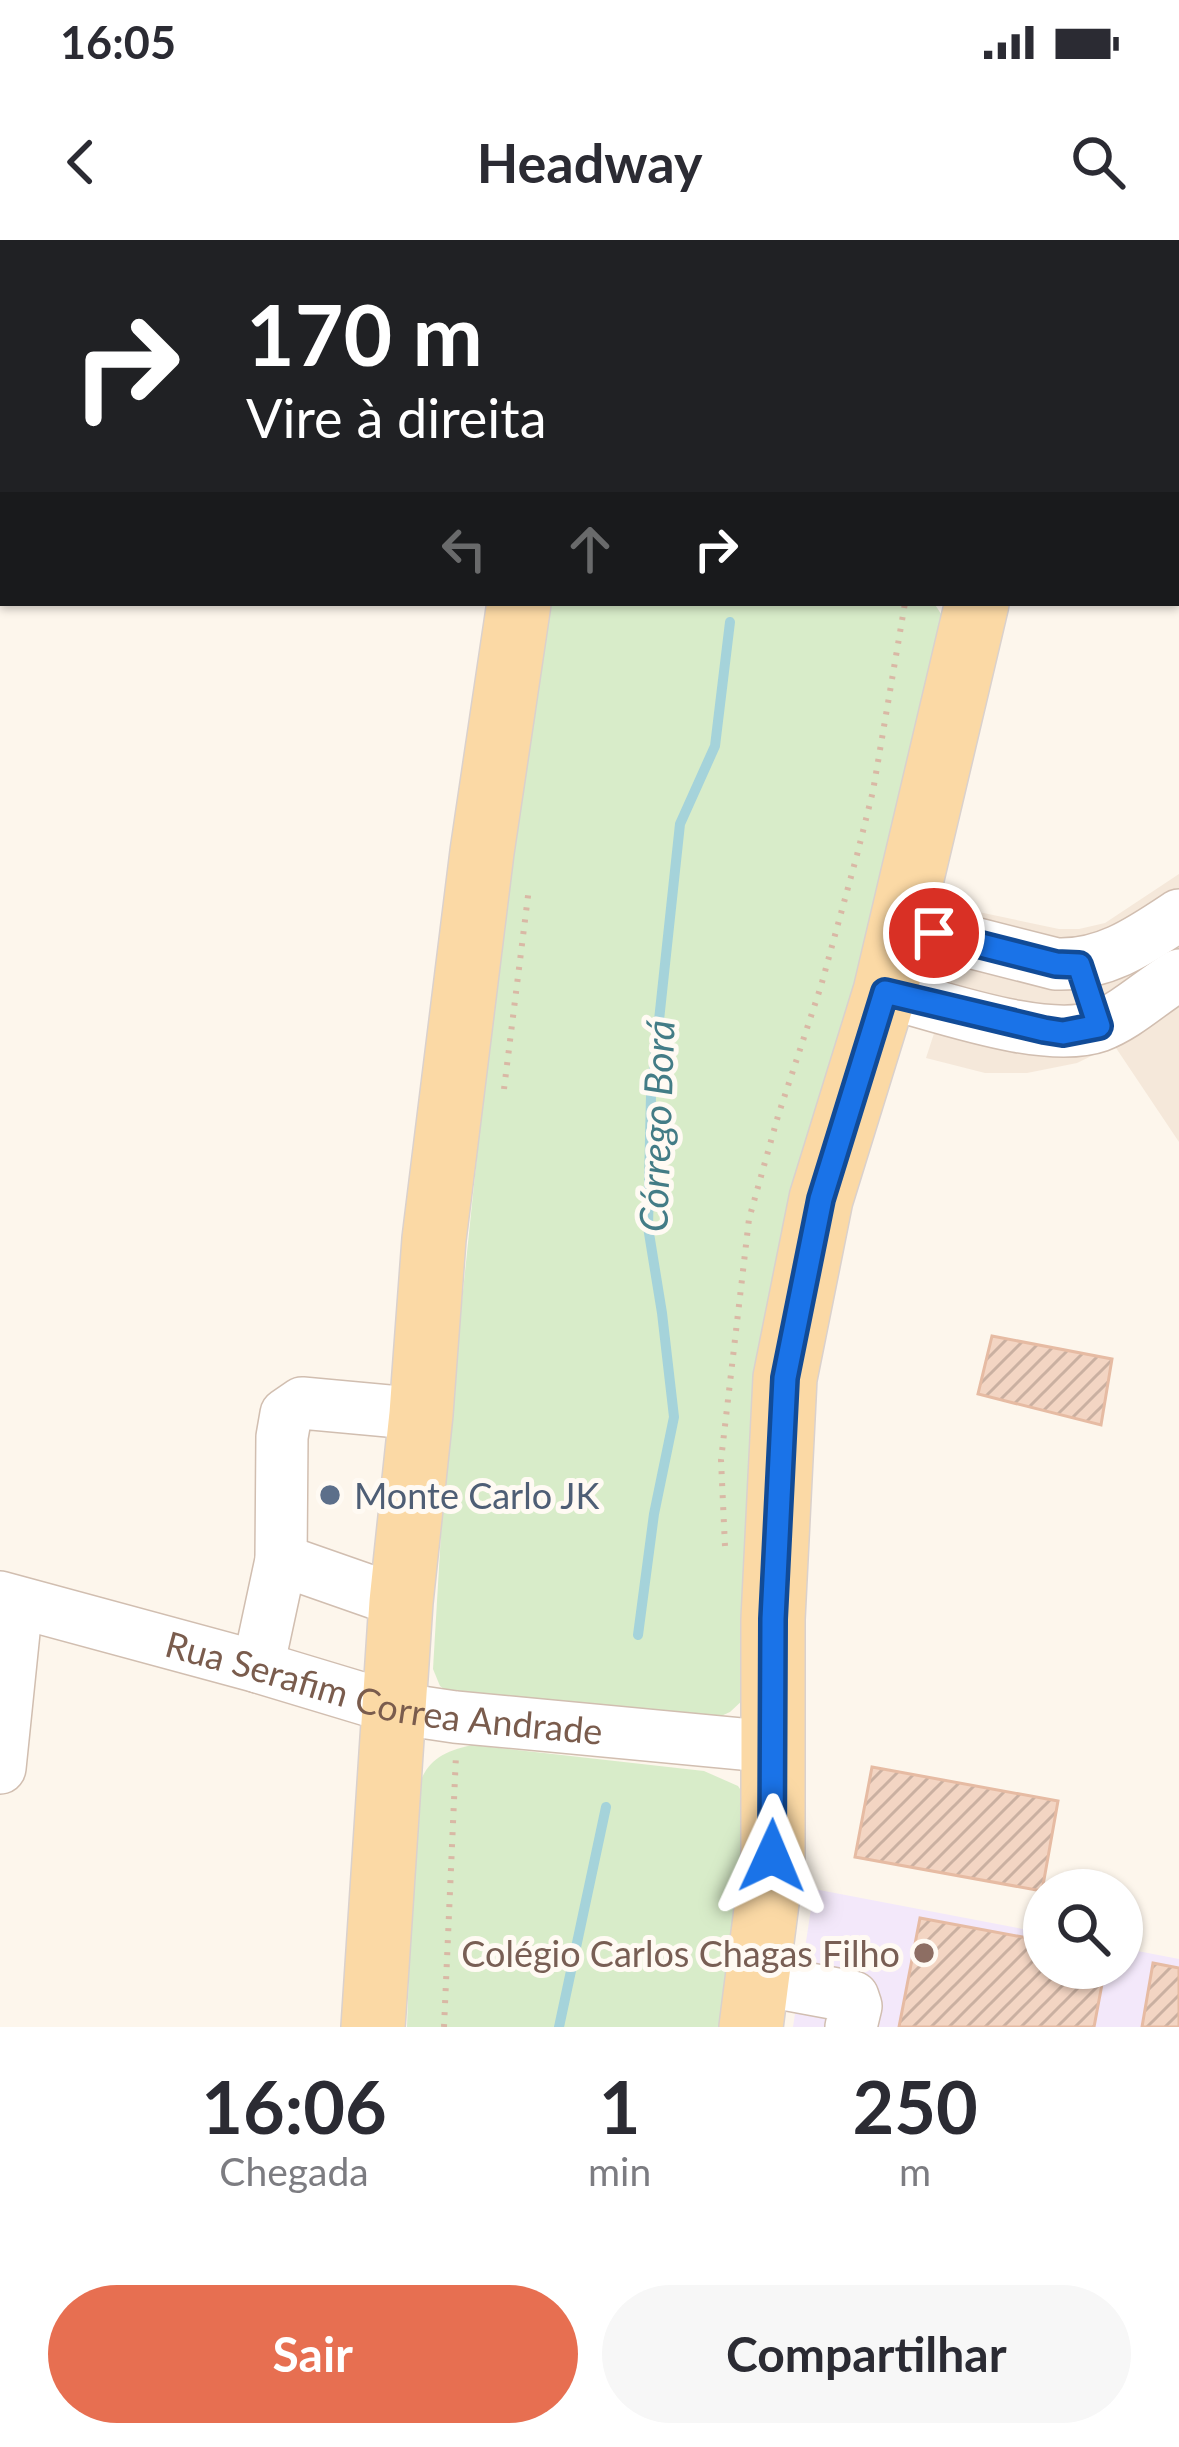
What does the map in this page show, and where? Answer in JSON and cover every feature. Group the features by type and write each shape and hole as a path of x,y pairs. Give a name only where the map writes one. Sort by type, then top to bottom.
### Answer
{"main road":[{"path":"373,2027 400,1602 437,1216 482,852 519,606"},
{"path":"754,2003 772,1856 773,1619 785,1378 821,1199 903,925 972,609"}],"street":[{"path":"903,925 1056,964 1079,965 1138,943 1179,915"},
{"path":"1079,965 1099,1026"},
{"path":"885,992 1063,1033 1099,1026 1179,975"},
{"path":"257,1667 281,1560 286,1414 302,1402 421,1414"},
{"path":"281,1560 400,1602"},
{"path":"0,1768 9,1600"},
{"name":"Rua Serafim Correa Andrade","path":"9,1600 394,1708 774,1747"},
{"path":"754,2003 853,1997 851,2027"}],"path":[{"path":"502,1106 530,879"},
{"path":"444,2027 455,1717"}],"shaded area":[{"path":"1179,874 1179,1142 1114,1045 1077,1063 1027,1073 985,1073 926,1058 974,911 1079,929 1105,923"},
{"name":"Colégio Carlos Chagas Filho","path":"814,1889 1023,1929 1023,1989 1143,1989 1143,1952 1179,1959 1179,2027 793,2027"}],"green space":[{"path":"550,606 936,606 943,617 745,1698 710,1721 455,1697 440,1686 433,1669 445,1466 526,734"},
{"path":"472,1745 704,1771 738,1786 753,1808 731,2027 407,2027 415,1803 432,1763"}],"building":[{"path":"992,1336 1112,1359 1101,1425 978,1394"},
{"path":"872,1767 1058,1801 1046,1869 1023,1869 1023,1888 855,1857"},
{"path":"920,1918 1023,1937 1023,1989 1101,1989 1094,2027 899,2027"},
{"path":"1153,1963 1179,1968 1179,2027 1142,2027"}],"waterway":[{"name":"Córrego Borá","path":"638,1635 654,1514 674,1417 648,1227 651,1095 680,824 715,746 730,622"},
{"name":"Córrego Borá","path":"559,2027 606,1807"}],"place":[{"name":"Monte Carlo JK","path":"330,1495"},
{"name":"Colégio Carlos Chagas Filho","path":"924,1953"}],"route":[{"path":"772,1856 773,1619 785,1378 821,1199 885,992 1044,1030 1063,1033 1099,1026 1079,965 1056,964 934,933"}]}
